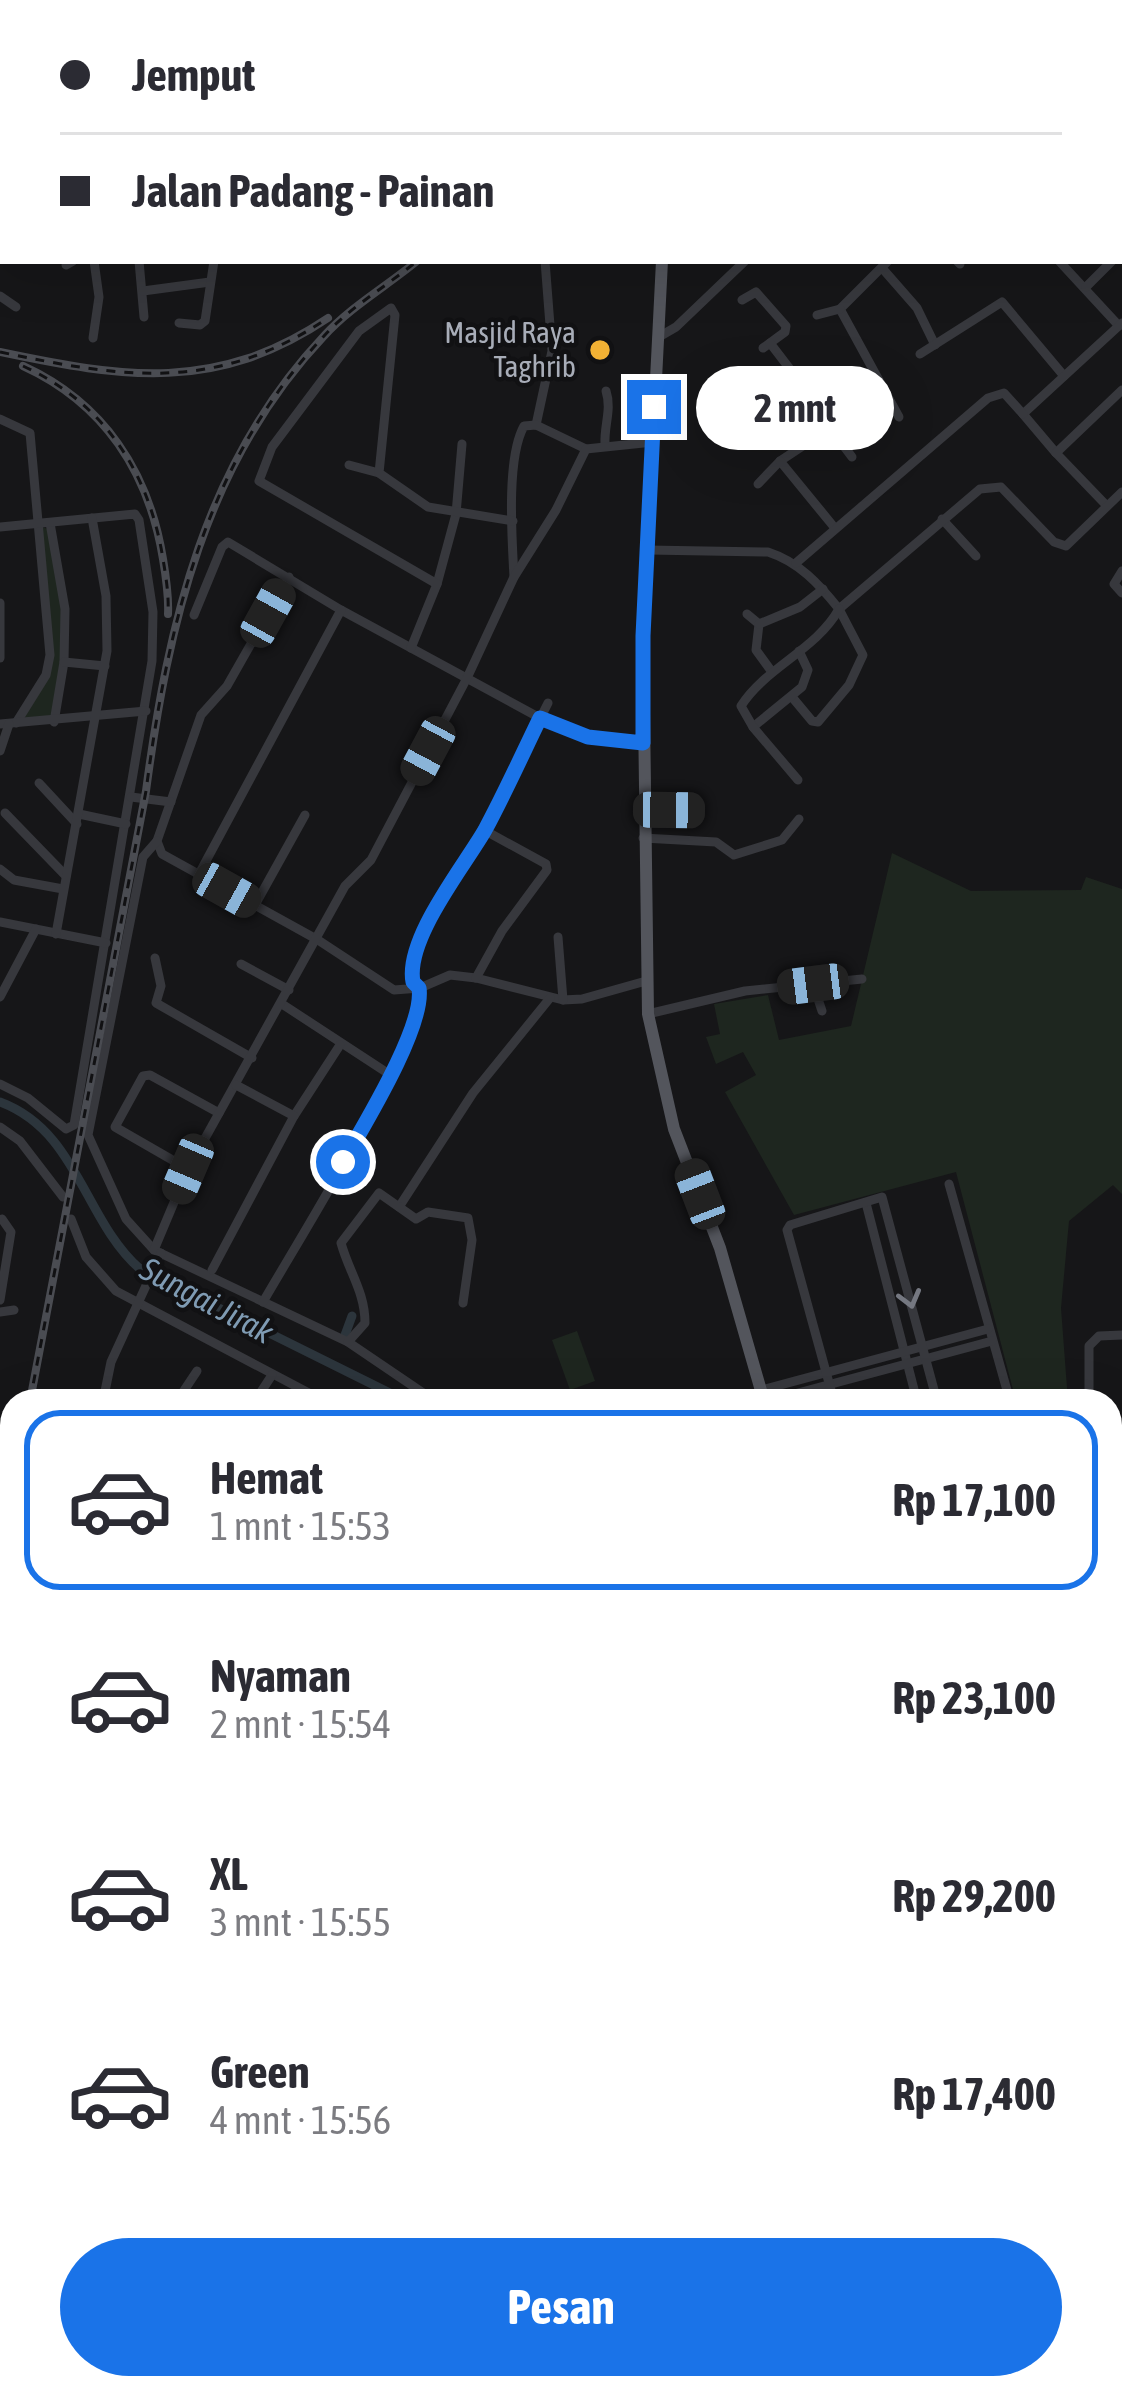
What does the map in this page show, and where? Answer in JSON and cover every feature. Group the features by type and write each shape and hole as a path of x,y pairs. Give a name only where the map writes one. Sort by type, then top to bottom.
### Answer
{"main road":[{"path":"662,264 643,743 648,1014 668,1105 720,1248 763,1389"}],"street":[{"path":"93,338 99,297 94,264"},
{"path":"139,264 144,317"},
{"path":"179,323 206,321 213,264"},
{"path":"536,425 552,351 545,264"},
{"path":"657,338 676,327 742,264"},
{"path":"817,315 841,309 885,264 917,308 935,345"},
{"path":"1023,414 1120,324 1062,264"},
{"path":"1086,286 1109,264"},
{"path":"143,291 210,282"},
{"path":"742,300 756,292 782,321 786,329 767,345 793,373 801,375 852,457"},
{"path":"0,296 16,307"},
{"path":"920,354 1002,302 1064,376"},
{"path":"379,473 393,308 359,331 272,447 259,481 437,584"},
{"path":"841,309 899,417"},
{"path":"757,426 763,418 764,390 793,373"},
{"path":"719,377 729,381 733,392 761,400"},
{"path":"605,444 607,391"},
{"path":"1056,453 1122,391"},
{"path":"796,563 988,398 1004,393 1107,506"},
{"path":"0,419 30,433 44,524 65,609 64,662 54,722"},
{"path":"514,577 515,446 524,427 536,425 586,448 652,442"},
{"path":"758,484 779,461 830,428"},
{"path":"411,648 437,584 456,514 462,444"},
{"path":"105,1389 111,1362 158,1254 188,1169 318,940 319,929 345,886 371,860 514,577 556,510 586,448"},
{"path":"779,461 835,527"},
{"path":"349,464 379,473 428,507 513,521"},
{"path":"798,780 741,706 772,672 827,629 839,609 980,489 1000,487 1054,542 1066,546 1122,493"},
{"path":"0,527 131,513 139,520 154,624 146,711 74,1125 66,1129 28,1098 0,1084"},
{"path":"56,934 105,666 106,596 92,518"},
{"path":"942,519 976,556"},
{"path":"0,751 8,724 46,675 50,655 44,524"},
{"path":"194,615 225,543 540,718 588,737 643,743"},
{"path":"648,550 768,552 796,563 823,589 839,609 862,655 849,685 818,722 792,697"},
{"path":"1122,572 1114,584 1122,593"},
{"path":"289,577 227,686 202,713 157,841 143,857 88,1135 126,1219 158,1254 347,1342 417,1389"},
{"path":"759,624 800,608 823,589"},
{"path":"0,604 0,658"},
{"path":"200,874 341,610"},
{"path":"747,614 759,624"},
{"path":"759,624 756,650 772,672"},
{"path":"753,727 792,697 807,676 806,660 799,651"},
{"path":"64,662 105,666"},
{"path":"263,1302 383,1091 417,1018 419,988 413,982 412,958 548,703"},
{"path":"8,724 54,722 97,712 146,711"},
{"path":"39,783 78,819 126,824"},
{"path":"131,797 171,802"},
{"path":"644,809 695,810"},
{"path":"5,813 66,876"},
{"path":"255,905 305,815"},
{"path":"643,838 710,841 734,855 782,840 800,819"},
{"path":"476,978 502,931 548,870 546,864 484,830"},
{"path":"157,841 167,859 318,940 394,990 419,988 450,975 562,1000 646,981"},
{"path":"0,869 14,880 64,889"},
{"path":"0,922 106,943"},
{"path":"0,997 36,929"},
{"path":"558,938 562,1000"},
{"path":"155,958 161,986 156,1004 252,1058"},
{"path":"241,964 290,990"},
{"path":"648,1014 745,991 862,979"},
{"path":"813,984 822,1011"},
{"path":"399,1207 472,1093 550,998"},
{"path":"282,1004 388,1074"},
{"path":"212,1270 294,1116 340,1045"},
{"path":"188,1169 115,1127 143,1076 150,1075 219,1113"},
{"path":"236,1085 294,1116"},
{"path":"0,1127 20,1141 63,1197"},
{"path":"949,1184 1006,1389"},
{"path":"347,1342 365,1323 365,1307 344,1253 343,1236 380,1193 416,1219 428,1212 468,1218 472,1240 463,1303"},
{"path":"831,1389 787,1231 790,1225 883,1197 934,1389"},
{"path":"866,1203 914,1389"},
{"path":"0,1300 11,1232 1,1218"},
{"path":"70,1219 102,1280 298,1389"},
{"path":"0,1312 14,1310"},
{"path":"785,1389 826,1373 988,1329"},
{"path":"1089,1389 1089,1346 1099,1336 1122,1335"},
{"path":"808,1389 992,1341"},
{"path":"185,1389 197,1371"},
{"path":"263,1389 272,1375"},
{"path":"1122,2109 1122,2123"}],"shaded area":[{"path":"42,527 48,529 64,614 64,654 52,718 21,719 49,667"},
{"path":"892,853 971,891 1081,890 1086,877 1122,889 1122,1194 1113,1185 1069,1221 1061,1308 1067,1389 1013,1389 956,1172 794,1215 725,1092 756,1075 743,1052 716,1064 706,1037 720,1034 714,1004 768,995 779,1040 851,1026"},
{"path":"577,1331 595,1381 570,1389 552,1340"}],"waterway":[{"name":"Sungai Jirak","path":"0,1102 47,1133 105,1226 140,1269 382,1389"},
{"path":"345,1335 352,1316"}],"railway":[{"path":"32,1389 166,667 199,548 221,491 283,385 334,325 413,264"},
{"path":"0,352 129,372 208,369 247,359 328,318"},
{"path":"23,366 52,381 99,420 134,469 156,527 168,614"}],"place":[{"name":"Masjid Raya Taghrib","path":"600,350"}],"route":[{"path":"343,1162 414,1027 421,1000 413,982 412,958 540,718 588,737 643,743 654,407"}]}
